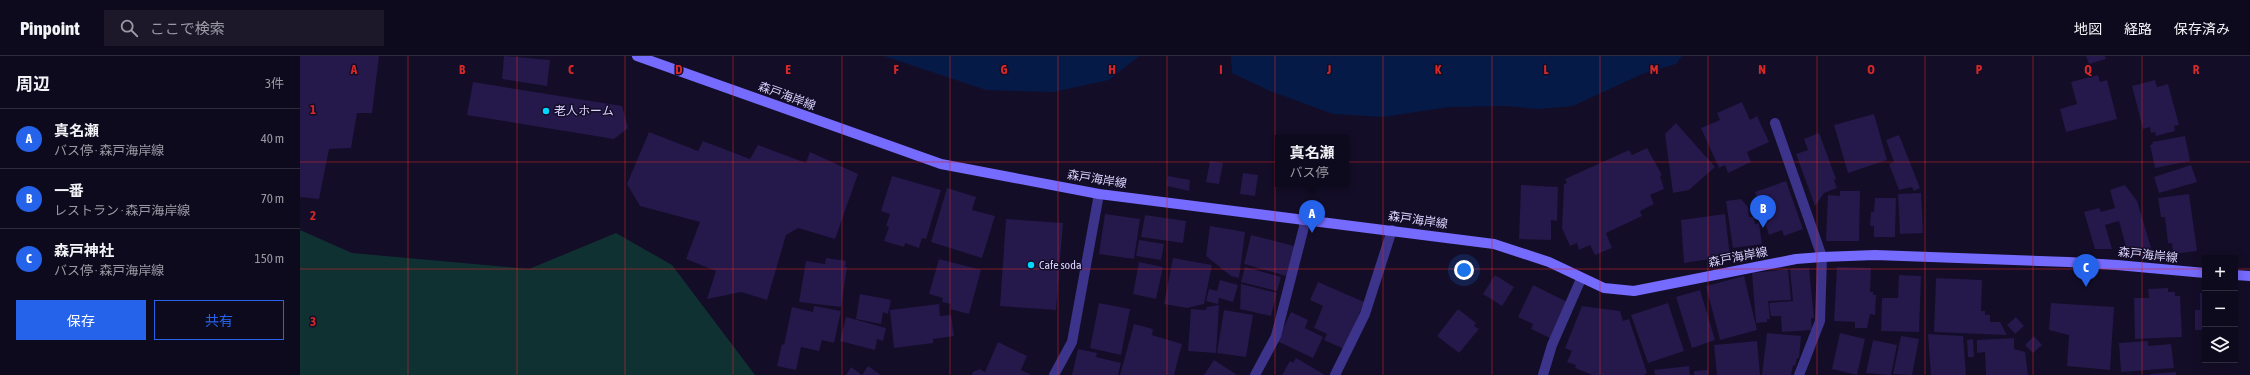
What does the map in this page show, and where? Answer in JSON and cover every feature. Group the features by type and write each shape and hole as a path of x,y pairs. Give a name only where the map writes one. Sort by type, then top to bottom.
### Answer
{"main road":[{"name":"森戸海岸線","path":"637,56 941,164 1099,194 1494,244 1549,262 1581,279 1604,288 1634,291 1789,260 1822,256 1875,255 2068,262 2202,273"},
{"path":"2238,275 2250,276"}],"street":[{"path":"1775,123 1822,256 1820,321 1800,375"},
{"path":"1054,375 1072,342 1099,194"},
{"path":"1255,375 1276,336 1306,219"},
{"path":"1335,375 1365,314 1392,230"},
{"path":"1543,375 1552,345 1581,279"}],"green space":[{"path":"300,230 352,253 529,269 616,233 672,265 755,375 300,375"}],"water":[{"path":"884,56 1139,56 1109,80 1053,92 986,90"},
{"path":"1231,56 1682,56 1676,64 1642,74 1573,106 1538,109 1506,106 1449,107 1383,117 1333,114 1270,91 1232,73"}],"building":[{"path":"300,56 379,56 372,113 357,113 351,148 329,149 319,199 300,197"},
{"path":"504,56 550,60 547,86 502,79"},
{"path":"2086,56 2105,56 2106,59 2089,64"},
{"path":"2098,75 2100,82 2107,80 2117,119 2066,132 2060,109 2077,104 2071,82"},
{"path":"2155,80 2157,87 2168,84 2179,125 2174,126 2175,131 2156,136 2155,132 2151,133 2150,127 2143,129 2132,86"},
{"name":"老人ホーム","path":"473,82 622,106 628,128 614,139 467,115"},
{"path":"1742,102 1750,120 1757,116 1769,142 1747,152 1751,162 1728,173 1725,165 1719,168 1701,128 1720,120 1717,113"},
{"path":"1874,114 1887,160 1848,173 1834,125"},
{"path":"1676,123 1715,167 1689,190 1673,193 1665,134"},
{"path":"649,132 698,151 703,141 750,159 758,145 806,163 810,152 858,174 835,239 798,228 786,235 767,300 741,292 707,299 716,271 686,259 700,222 640,206 627,184"},
{"path":"1819,133 1836,179 1834,180 1837,188 1824,193 1815,206 1796,154 1808,150 1804,139"},
{"path":"1899,135 1920,188 1914,191 1912,187 1899,190 1889,164 1894,162 1886,140"},
{"path":"2185,136 2190,161 2155,168 2150,145 2153,144 2152,142"},
{"path":"1647,148 1662,175 1660,176 1664,189 1650,195 1654,204 1640,211 1642,216 1606,233 1612,248 1595,255 1590,245 1579,250 1577,243 1570,246 1562,228 1564,184 1567,183 1565,179 1629,150 1632,155"},
{"path":"1210,161 1223,163 1219,184 1206,182"},
{"path":"2191,165 2197,182 2159,193 2154,177"},
{"path":"1243,173 1258,175 1255,196 1240,194"},
{"path":"892,176 941,190 926,239 922,238 919,248 905,243 904,247 884,241 889,227 886,226 890,214 881,211"},
{"path":"1168,176 1190,180 1189,191 1167,186"},
{"path":"1786,181 1803,229 1784,236 1782,230 1769,235 1755,192"},
{"path":"1521,185 1558,187 1557,221 1551,220 1551,240 1519,239"},
{"path":"2125,185 2137,201 2152,251 2127,250 2119,221 2105,225 2112,249 2095,249 2084,212 2099,208 2101,212 2115,208 2110,190"},
{"path":"947,188 976,197 972,210 995,216 982,258 931,242"},
{"path":"1840,191 1860,191 1859,241 1826,241 1828,195 1840,196"},
{"path":"1921,193 1923,233 1900,234 1898,194"},
{"path":"2189,194 2197,251 2173,254 2172,243 2168,243 2165,217 2161,217 2158,198"},
{"path":"1875,198 1896,198 1895,237 1874,237 1874,226 1870,226 1871,212 1874,212"},
{"path":"1741,199 1748,207 1749,217 1754,217 1755,224 1759,223 1762,244 1733,248 1726,201"},
{"path":"1105,214 1140,219 1134,259 1099,254"},
{"path":"1725,214 1730,256 1684,263 1681,220"},
{"path":"1145,215 1186,221 1183,243 1141,237"},
{"name":"Cafe soda","path":"1006,219 1063,223 1056,310 1000,306"},
{"path":"1210,226 1245,232 1239,278 1231,276 1206,256"},
{"path":"1251,235 1298,247 1290,277 1244,264"},
{"path":"1139,240 1164,244 1161,260 1136,256"},
{"path":"826,258 846,261 845,267 847,267 841,307 799,302 806,261 825,264"},
{"path":"1173,258 1212,265 1204,304 1187,308 1164,304"},
{"path":"939,259 981,270 969,314 950,309 951,304 942,302 943,298 929,294"},
{"path":"1139,262 1163,267 1156,299 1133,294"},
{"path":"1245,267 1281,277 1277,291 1241,282"},
{"path":"1837,267 1871,268 1870,292 1873,292 1873,295 1876,295 1875,315 1870,314 1867,328 1855,328 1855,322 1834,321"},
{"path":"1809,268 1814,318 1811,318 1812,330 1782,332 1781,316 1771,316 1769,303 1793,301 1790,269"},
{"path":"1788,269 1791,300 1768,301 1770,319 1767,319 1767,322 1756,323 1752,273"},
{"path":"1495,275 1514,287 1502,306 1483,294"},
{"path":"1899,275 1921,276 1919,332 1881,331 1882,298 1898,298"},
{"path":"1744,276 1757,330 1720,340 1706,286"},
{"path":"1936,278 1982,280 1981,311 1985,311 1985,315 1990,315 1990,322 2000,322 2007,335 1934,332"},
{"path":"1220,280 1238,285 1233,302 1219,298 1218,304 1206,301 1209,289 1217,291"},
{"path":"1318,282 1364,302 1344,349 1324,340 1327,334 1314,328 1323,306 1310,300"},
{"path":"1241,284 1277,293 1271,316 1240,309"},
{"path":"1533,285 1569,303 1552,339 1531,329 1533,324 1518,317"},
{"path":"2168,288 2168,292 2175,292 2175,296 2180,296 2182,337 2135,339 2134,298 2149,298 2148,289"},
{"path":"1700,290 1715,340 1692,348 1676,297"},
{"path":"2200,293 2202,293 2202,330 2195,330 2195,310 2200,310"},
{"path":"860,294 891,300 888,314 883,312 881,324 856,319"},
{"path":"1099,303 1130,309 1121,355 1090,348"},
{"path":"1668,303 1684,351 1648,363 1631,315"},
{"path":"2051,303 2114,307 2110,370 2067,366 2069,335 2049,330"},
{"path":"939,304 940,316 951,315 954,336 933,339 933,343 894,348 890,310"},
{"path":"1219,305 1216,353 1188,351 1191,309 1206,310 1207,307"},
{"path":"814,306 841,311 834,343 822,340 819,351 801,347 796,370 777,366 782,344 784,345 792,307 813,312"},
{"path":"1582,306 1620,311 1623,321 1629,319 1647,373 1644,375 1592,375 1575,368 1576,365 1567,362 1572,351 1565,348"},
{"path":"1458,309 1476,323 1474,326 1479,329 1459,353 1437,336"},
{"path":"1224,310 1253,315 1246,357 1217,353"},
{"path":"1291,312 1308,320 1305,328 1323,337 1313,358 1277,341"},
{"path":"846,317 886,328 883,341 877,339 875,350 840,341"},
{"path":"2016,317 2024,326 2015,334 2007,325"},
{"path":"1134,324 1153,329 1152,335 1182,344 1174,375 1120,375"},
{"path":"1767,333 1801,336 1799,358 1797,358 1795,366 1793,365 1791,375 1762,375"},
{"path":"1840,333 1865,339 1857,375 1832,369"},
{"path":"1928,334 1963,336 1966,375 1931,375"},
{"path":"1901,336 1919,339 1912,375 1893,374"},
{"path":"2034,336 2042,345 2033,353 2025,345"},
{"path":"2014,338 2014,349 2025,352 2028,375 1986,375 1985,352 1977,353 1977,340"},
{"path":"1973,339 1974,357 1968,357 1967,340"},
{"path":"1873,340 1897,345 1891,375 1866,373"},
{"path":"1757,341 1760,375 1717,375 1714,345"},
{"path":"2148,341 2148,346 2171,344 2174,368 2121,372 2119,343"},
{"path":"998,342 1027,356 1021,370 1031,375 972,375 973,372 980,369 985,372"},
{"path":"1078,349 1097,353 1096,357 1121,363 1118,375 1072,375"},
{"path":"1296,358 1325,375 1282,375 1290,361 1293,363"},
{"path":"1214,360 1237,375 1204,375"},
{"path":"868,366 881,375 862,375"},
{"path":"1689,366 1690,375 1655,375 1654,370"},
{"path":"851,367 862,375 846,375"},
{"path":"1708,370 1708,375 1694,375 1694,371"},
{"path":"2176,372 2176,375 2150,374"}],"place":[{"name":"老人ホーム","path":"546,111"},
{"name":"一番","path":"1763,228"},
{"name":"真名瀬","path":"1312,233"},
{"name":"Cafe soda","path":"1031,265"},
{"name":"森戸神社","path":"2086,287"}]}
